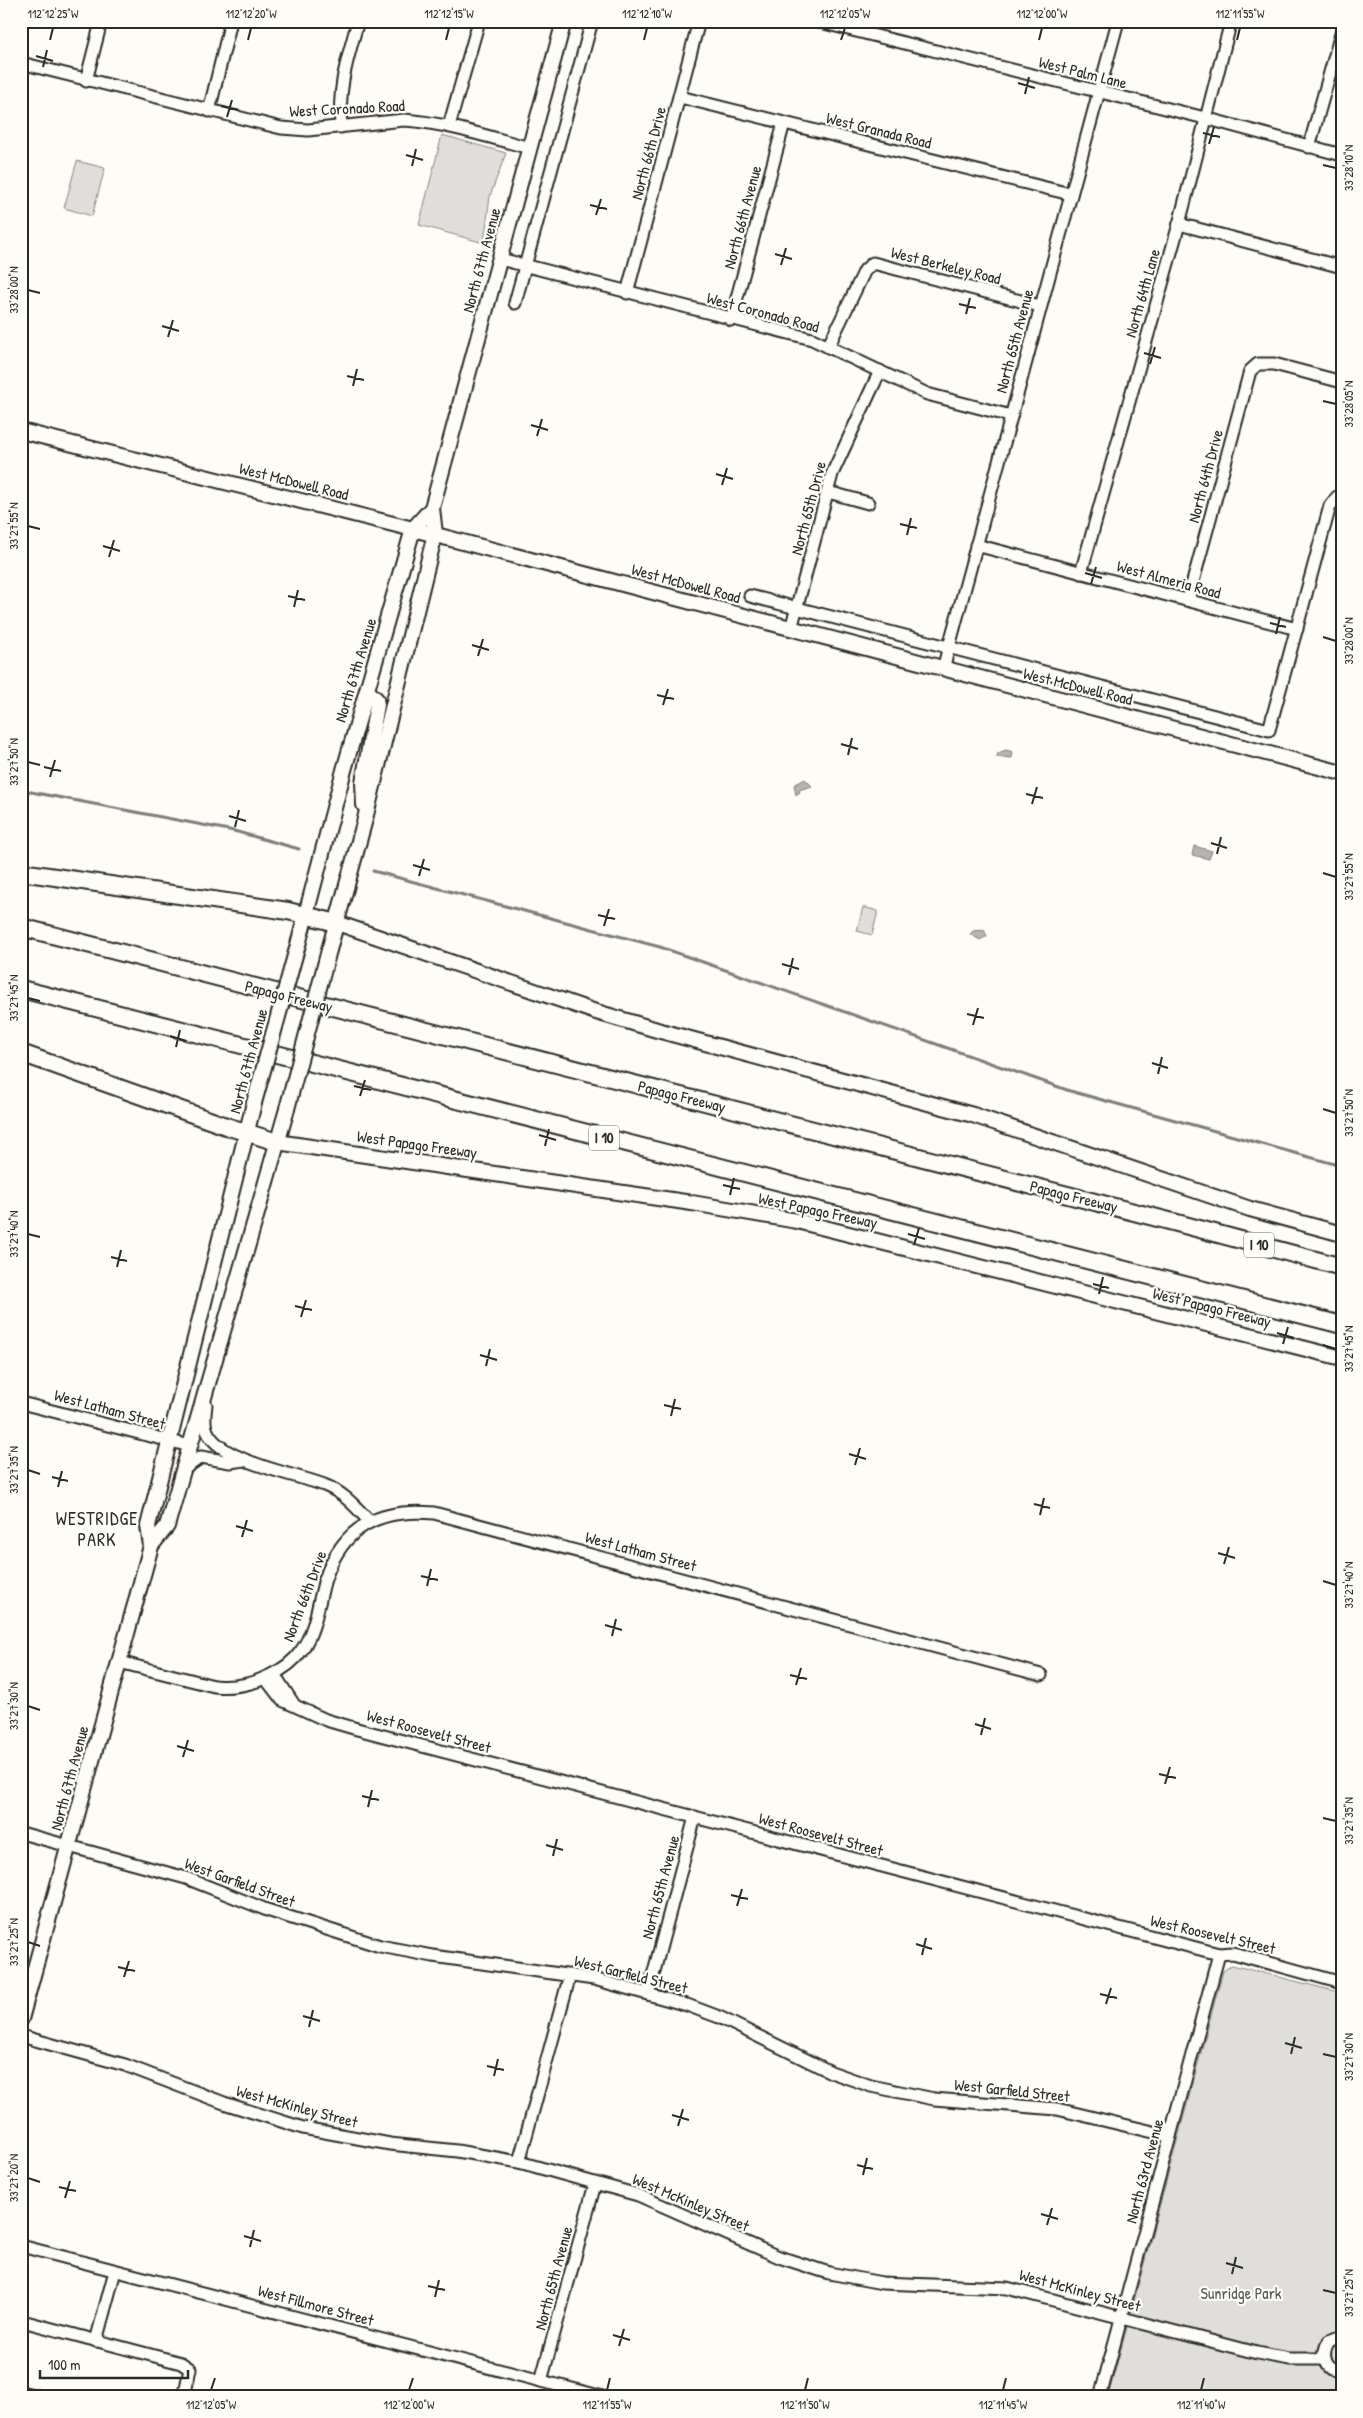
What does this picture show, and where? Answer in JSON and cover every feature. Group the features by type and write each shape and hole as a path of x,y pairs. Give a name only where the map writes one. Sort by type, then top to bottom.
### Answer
{"highway":[{"path":"21,872 306,914 337,923"},
{"name":"Papago Freeway","path":"21,927 1342,1267"},
{"name":"I 10","path":"21,989 1342,1326"},
{"path":"21,1053 246,1133 277,1142"},
{"path":"1286,1312 1342,1331"}],"main road":[{"name":"North 67th Avenue","path":"21,2019 151,1546 167,1526 287,1109 364,823 435,534 432,508 564,21"},
{"name":"West McDowell Road","path":"21,431 413,528 1342,773"},
{"name":"North 67th Avenue","path":"151,1546 148,1526 254,1103 413,528 432,508"},
{"path":"364,823 363,782 377,705 376,699 367,691"},
{"path":"337,923 602,1014 973,1115 1250,1209 1342,1234"},
{"name":"West Papago Freeway","path":"277,1142 692,1203 798,1221 1342,1358"}],"street":[{"path":"209,111 231,21"},
{"path":"341,127 339,93 342,74 358,21"},
{"path":"449,126 479,21"},
{"path":"515,303 592,21"},
{"name":"North 66th Drive","path":"627,293 699,21"},
{"name":"West Palm Lane","path":"816,21 1098,93 1205,118 1342,155"},
{"name":"North 65th Avenue","path":"943,669 1118,21"},
{"name":"North 64th Lane","path":"1081,573 1178,224 1231,21"},
{"path":"86,80 99,30"},
{"path":"1309,147 1342,30"},
{"name":"West Coronado Road","path":"21,63 281,128 308,130 404,120 449,126 530,148"},
{"name":"West Granada Road","path":"680,97 1070,194"},
{"name":"North 66th Avenue","path":"731,320 784,123"},
{"path":"1178,224 1342,266"},
{"name":"West Coronado Road","path":"500,259 731,320 812,339 928,394 1011,416"},
{"name":"West Berkeley Road","path":"828,347 865,270 873,263 1040,306"},
{"name":"North 64th Drive","path":"1188,600 1250,371 1258,364 1274,364 1342,382"},
{"name":"North 65th Drive","path":"791,629 838,458 880,372"},
{"path":"828,492 868,503"},
{"path":"1297,629 1330,506 1339,498"},
{"name":"West Almeria Road","path":"976,545 1297,629"},
{"name":"West McDowell Road","path":"750,596 1269,730 1297,629"},
{"path":"208,1382 206,1428 217,1442 244,1460 325,1485 350,1501 368,1521"},
{"name":"West Latham Street","path":"21,1403 190,1446"},
{"path":"184,1469 201,1457 228,1462 244,1460"},
{"name":"West Latham Street","path":"368,1521 404,1512 434,1513 1041,1675"},
{"name":"North 66th Drive","path":"269,1676 291,1663 306,1643 314,1624 332,1563 345,1542 368,1521"},
{"path":"119,1662 214,1686 244,1685 269,1676"},
{"name":"West Roosevelt Street","path":"269,1676 282,1700 326,1720 357,1729 1218,1954 1233,1953 1342,1983"},
{"name":"North 65th Avenue","path":"648,1994 695,1818"},
{"name":"West Garfield Street","path":"21,1833 186,1878 266,1910 372,1944 433,1956 594,1979 648,1994 719,2017 831,2072 871,2086 934,2099 1057,2109 1170,2136"},
{"name":"North 63rd Avenue","path":"1100,2397 1218,1954"},
{"path":"518,2162 570,1975"},
{"name":"West McKinley Street","path":"21,2036 126,2065 224,2103 329,2134 390,2144 457,2151 518,2162 595,2184 658,2203 772,2254 829,2273 882,2283 1007,2288 1258,2353 1289,2359 1325,2359"},
{"name":"North 65th Avenue","path":"542,2380 595,2184"},
{"name":"West Fillmore Street","path":"21,2246 232,2299 603,2397"},
{"path":"96,2341 115,2271"},
{"path":"21,2325 26,2322 181,2363 190,2368 184,2397"},
{"path":"1342,2336 1329,2341 1324,2352 1325,2359 1330,2368 1342,2373"},
{"path":"21,2392 41,2397"}],"green space":[{"path":"442,135 506,153 490,196 484,243 419,225"},
{"path":"77,161 105,168 92,216 64,208"},
{"path":"863,907 878,911 872,935 857,931"},
{"name":"Sunridge Park","path":"1232,1965 1342,1993 1342,2397 1108,2397 1223,1971"}],"shaded area":[{"path":"1006,750 1013,752 1012,758 997,757 998,753"},
{"path":"805,779 812,786 799,790 800,792 796,795 794,785"},
{"path":"1194,846 1212,851 1209,859 1192,855"},
{"path":"984,930 987,936 980,940 970,934 973,931"}],"waterway":[{"path":"21,790 234,831 299,849"},
{"path":"373,871 660,947 1070,1091 1342,1166"}],"district":[{"name":"WESTRIDGE PARK","path":"97,1529"}]}
